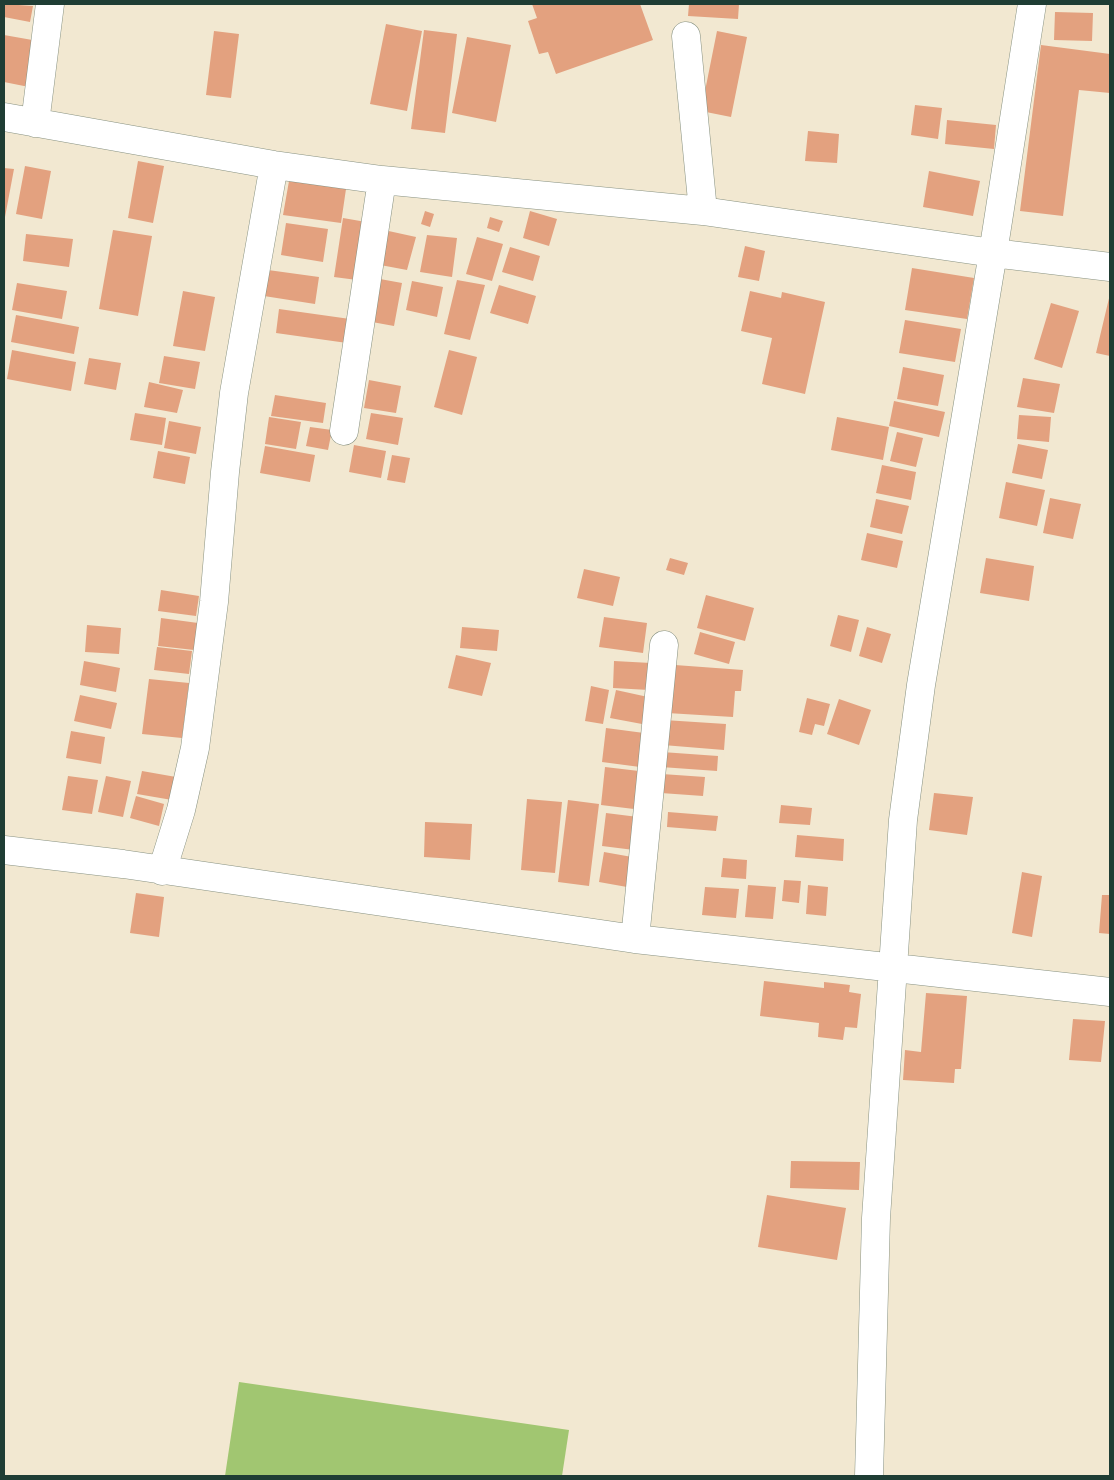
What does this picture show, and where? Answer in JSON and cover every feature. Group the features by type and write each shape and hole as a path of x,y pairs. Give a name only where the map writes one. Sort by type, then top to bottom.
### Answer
{"street":[{"path":"35,123 50,4"},
{"path":"869,1476 876,1218 903,820 919,694 993,253 1032,4"},
{"path":"686,36 703,211"},
{"path":"4,117 274,165 382,180 703,211 993,253 1110,267"},
{"path":"162,871 181,810 195,748 214,602 234,393 274,165"},
{"path":"344,431 382,180"},
{"path":"635,939 664,645"},
{"path":"4,850 123,864 635,939 1110,992"}],"green space":[{"path":"239,1382 569,1430 562,1476 225,1476"}],"building":[{"path":"4,4 33,6 30,22 4,17"},
{"path":"532,4 640,4 653,40 556,74 548,52 539,54 528,21 537,18"},
{"path":"689,4 739,4 738,19 688,16"},
{"path":"1055,12 1093,13 1092,41 1054,40"},
{"path":"386,24 422,31 407,111 370,104"},
{"path":"424,30 457,34 445,133 411,129"},
{"path":"214,31 239,34 231,98 206,95"},
{"path":"717,31 747,37 731,117 701,111"},
{"path":"4,35 38,41 29,87 4,82"},
{"path":"467,37 511,45 496,122 452,113"},
{"path":"1041,45 1110,54 1110,93 1079,90 1063,216 1020,211"},
{"path":"915,105 942,108 938,139 911,135"},
{"path":"947,120 996,125 994,149 945,144"},
{"path":"808,131 839,134 837,163 805,161"},
{"path":"138,161 164,166 153,223 128,218"},
{"path":"25,166 51,171 42,219 16,214"},
{"path":"4,168 14,169 5,217 4,217"},
{"path":"929,171 980,181 973,216 923,207"},
{"path":"289,181 346,189 341,223 283,215"},
{"path":"425,211 434,214 430,227 421,224"},
{"path":"530,211 557,219 549,246 523,238"},
{"path":"490,217 503,221 499,232 487,228"},
{"path":"343,218 366,222 357,280 334,277"},
{"path":"286,223 328,229 323,262 281,255"},
{"path":"113,230 152,236 138,316 99,309"},
{"path":"384,230 416,237 407,270 375,264"},
{"path":"26,234 73,239 69,267 23,261"},
{"path":"427,235 457,238 452,277 420,272"},
{"path":"477,237 503,244 492,281 466,274"},
{"path":"745,246 765,251 759,281 738,277"},
{"path":"510,247 540,256 533,281 502,272"},
{"path":"912,268 974,278 967,319 905,310"},
{"path":"268,270 319,277 315,304 264,296"},
{"path":"369,277 402,283 394,326 361,320"},
{"path":"457,280 485,285 470,340 444,334"},
{"path":"412,281 443,287 437,317 406,310"},
{"path":"17,283 67,291 62,319 12,310"},
{"path":"499,285 536,296 528,324 490,313"},
{"path":"183,291 215,297 205,351 173,346"},
{"path":"750,291 781,298 782,292 825,302 805,394 762,384 772,338 741,331"},
{"path":"1110,294 1110,356 1096,353"},
{"path":"1051,303 1079,311 1062,368 1034,359"},
{"path":"279,309 350,319 347,343 276,333"},
{"path":"16,315 79,327 74,354 11,342"},
{"path":"905,320 961,329 955,362 899,353"},
{"path":"12,350 76,362 71,391 7,379"},
{"path":"449,350 477,357 462,415 434,407"},
{"path":"164,356 200,362 195,389 159,383"},
{"path":"89,358 121,363 116,390 84,384"},
{"path":"903,367 944,375 938,406 897,399"},
{"path":"1023,378 1060,384 1054,413 1017,407"},
{"path":"369,380 401,386 396,413 364,408"},
{"path":"149,382 183,390 177,413 144,407"},
{"path":"275,395 326,403 323,423 271,416"},
{"path":"894,401 945,412 939,437 889,426"},
{"path":"135,413 166,418 162,445 130,440"},
{"path":"371,413 403,418 398,445 366,439"},
{"path":"1019,415 1051,417 1049,442 1017,439"},
{"path":"269,417 301,422 296,449 265,444"},
{"path":"837,417 889,427 883,460 831,450"},
{"path":"169,421 201,427 196,454 164,448"},
{"path":"310,427 332,430 328,450 306,446"},
{"path":"897,432 923,438 916,467 890,461"},
{"path":"1018,444 1048,450 1042,479 1012,473"},
{"path":"354,445 386,451 381,478 349,472"},
{"path":"265,446 315,455 310,482 260,473"},
{"path":"158,451 190,457 185,484 153,478"},
{"path":"392,455 410,458 405,483 387,480"},
{"path":"882,465 916,472 911,500 876,493"},
{"path":"1006,482 1045,490 1037,526 999,518"},
{"path":"1050,498 1081,504 1073,539 1043,533"},
{"path":"876,499 909,506 902,534 870,527"},
{"path":"867,533 903,541 897,568 861,560"},
{"path":"670,558 688,563 684,575 666,570"},
{"path":"986,558 1034,566 1029,601 980,593"},
{"path":"584,569 620,577 613,606 577,598"},
{"path":"161,590 199,596 196,616 158,611"},
{"path":"706,595 754,608 745,641 697,628"},
{"path":"838,615 859,620 851,652 830,646"},
{"path":"604,617 647,623 643,653 599,647"},
{"path":"161,618 198,623 194,650 158,646"},
{"path":"87,625 121,628 119,654 85,652"},
{"path":"462,627 499,630 497,651 460,648"},
{"path":"867,627 891,634 882,663 859,656"},
{"path":"700,632 735,642 729,664 694,654"},
{"path":"157,647 192,651 189,674 154,670"},
{"path":"456,655 491,663 482,696 448,688"},
{"path":"84,661 120,668 116,692 80,685"},
{"path":"614,661 651,663 649,690 613,688"},
{"path":"675,665 743,670 741,691 735,691 733,717 667,713"},
{"path":"149,679 189,683 182,738 142,734"},
{"path":"591,686 609,690 603,724 585,721"},
{"path":"616,690 648,697 642,724 610,718"},
{"path":"80,695 117,703 111,729 74,721"},
{"path":"807,698 830,704 824,726 815,724 812,735 799,732"},
{"path":"839,699 871,710 859,745 827,734"},
{"path":"664,720 726,724 724,750 663,745"},
{"path":"606,728 644,733 640,767 602,762"},
{"path":"71,731 105,737 101,764 66,758"},
{"path":"662,752 718,756 717,771 661,767"},
{"path":"605,767 639,771 634,809 601,805"},
{"path":"142,771 176,777 172,800 137,794"},
{"path":"662,774 705,777 703,796 661,793"},
{"path":"68,776 98,780 92,814 62,810"},
{"path":"106,776 131,781 123,817 98,812"},
{"path":"934,793 973,797 967,835 929,830"},
{"path":"136,796 164,804 159,826 130,818"},
{"path":"527,799 562,802 555,873 521,870"},
{"path":"568,800 599,804 589,886 558,882"},
{"path":"781,805 812,808 810,825 779,823"},
{"path":"668,812 718,816 716,831 667,827"},
{"path":"606,813 638,817 634,850 602,846"},
{"path":"425,822 472,824 470,860 424,857"},
{"path":"797,835 844,839 843,861 795,857"},
{"path":"604,852 632,857 627,887 599,882"},
{"path":"723,858 747,860 746,879 721,877"},
{"path":"1022,872 1042,876 1032,937 1012,933"},
{"path":"784,880 801,881 799,903 782,901"},
{"path":"748,885 776,887 773,919 745,917"},
{"path":"808,885 828,887 826,916 806,914"},
{"path":"705,887 739,889 736,918 702,915"},
{"path":"136,893 164,897 159,937 130,933"},
{"path":"1102,895 1110,895 1110,934 1099,933"},
{"path":"764,981 824,988 824,982 850,985 849,992 861,994 857,1028 845,1027 843,1040 818,1037 819,1023 760,1016"},
{"path":"926,993 967,996 961,1069 955,1069 954,1083 903,1080 905,1050 921,1052"},
{"path":"1073,1019 1105,1021 1101,1062 1069,1060"},
{"path":"791,1161 860,1162 859,1190 790,1188"},
{"path":"767,1195 846,1208 837,1260 758,1247"}]}
